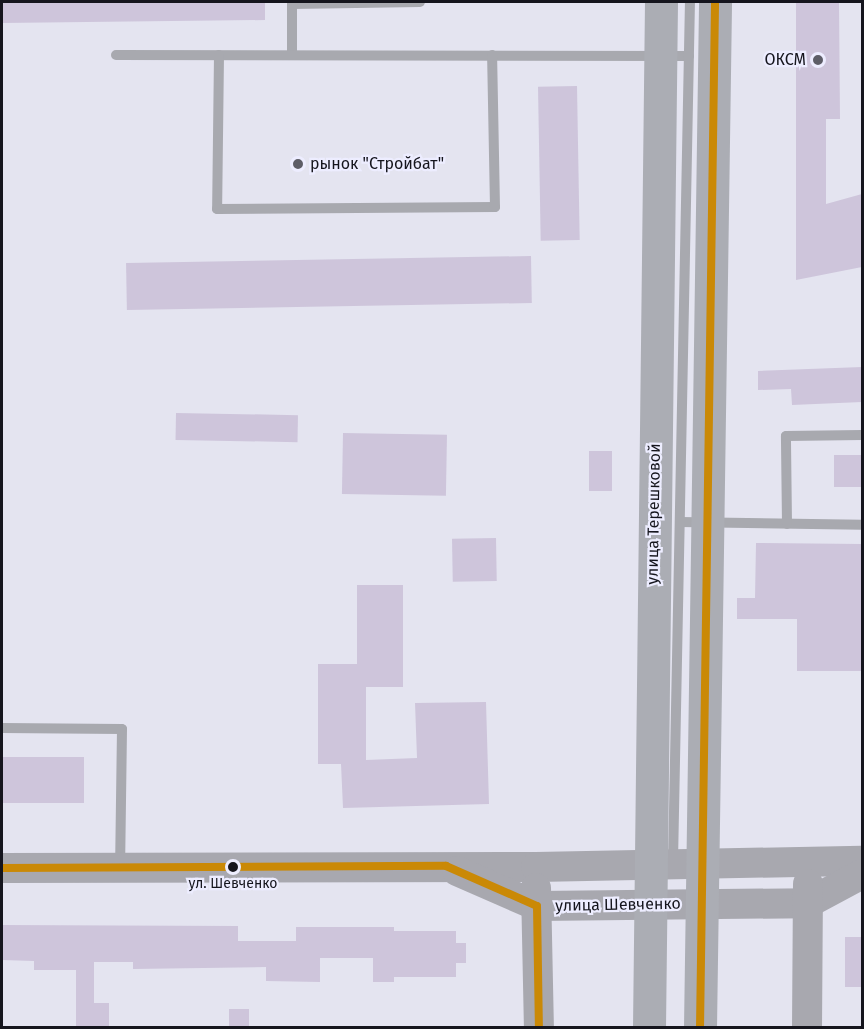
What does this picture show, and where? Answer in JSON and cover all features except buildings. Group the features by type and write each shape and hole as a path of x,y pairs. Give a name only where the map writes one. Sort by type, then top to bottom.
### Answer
{"main road":[{"name":"улица Терешковой","path":"649,1028 661,2"},
{"path":"699,1028 715,2"},
{"name":"улица Шевченко","path":"2,868 536,867 862,861"},
{"path":"807,862 807,1028"},
{"name":"улица Шевченко","path":"446,866 537,906 808,903 862,874"},
{"path":"536,867 539,1028"}],"lane":[{"path":"292,55 292,3 420,2"},
{"path":"674,865 690,2"},
{"path":"116,55 689,56"},
{"path":"219,55 217,209 495,207 492,55"},
{"path":"787,524 786,436 862,435"},
{"path":"680,522 862,525"},
{"path":"2,728 122,729 120,868"}],"transit line":[{"path":"700,1028 715,2"},
{"path":"2,868 446,866 537,906 539,1028"}],"place":[{"name":"ОКСМ","path":"818,60"},
{"name":"рынок \"Стройбат\"","path":"298,164"},
{"name":"ул. Шевченко","path":"233,867"}]}
